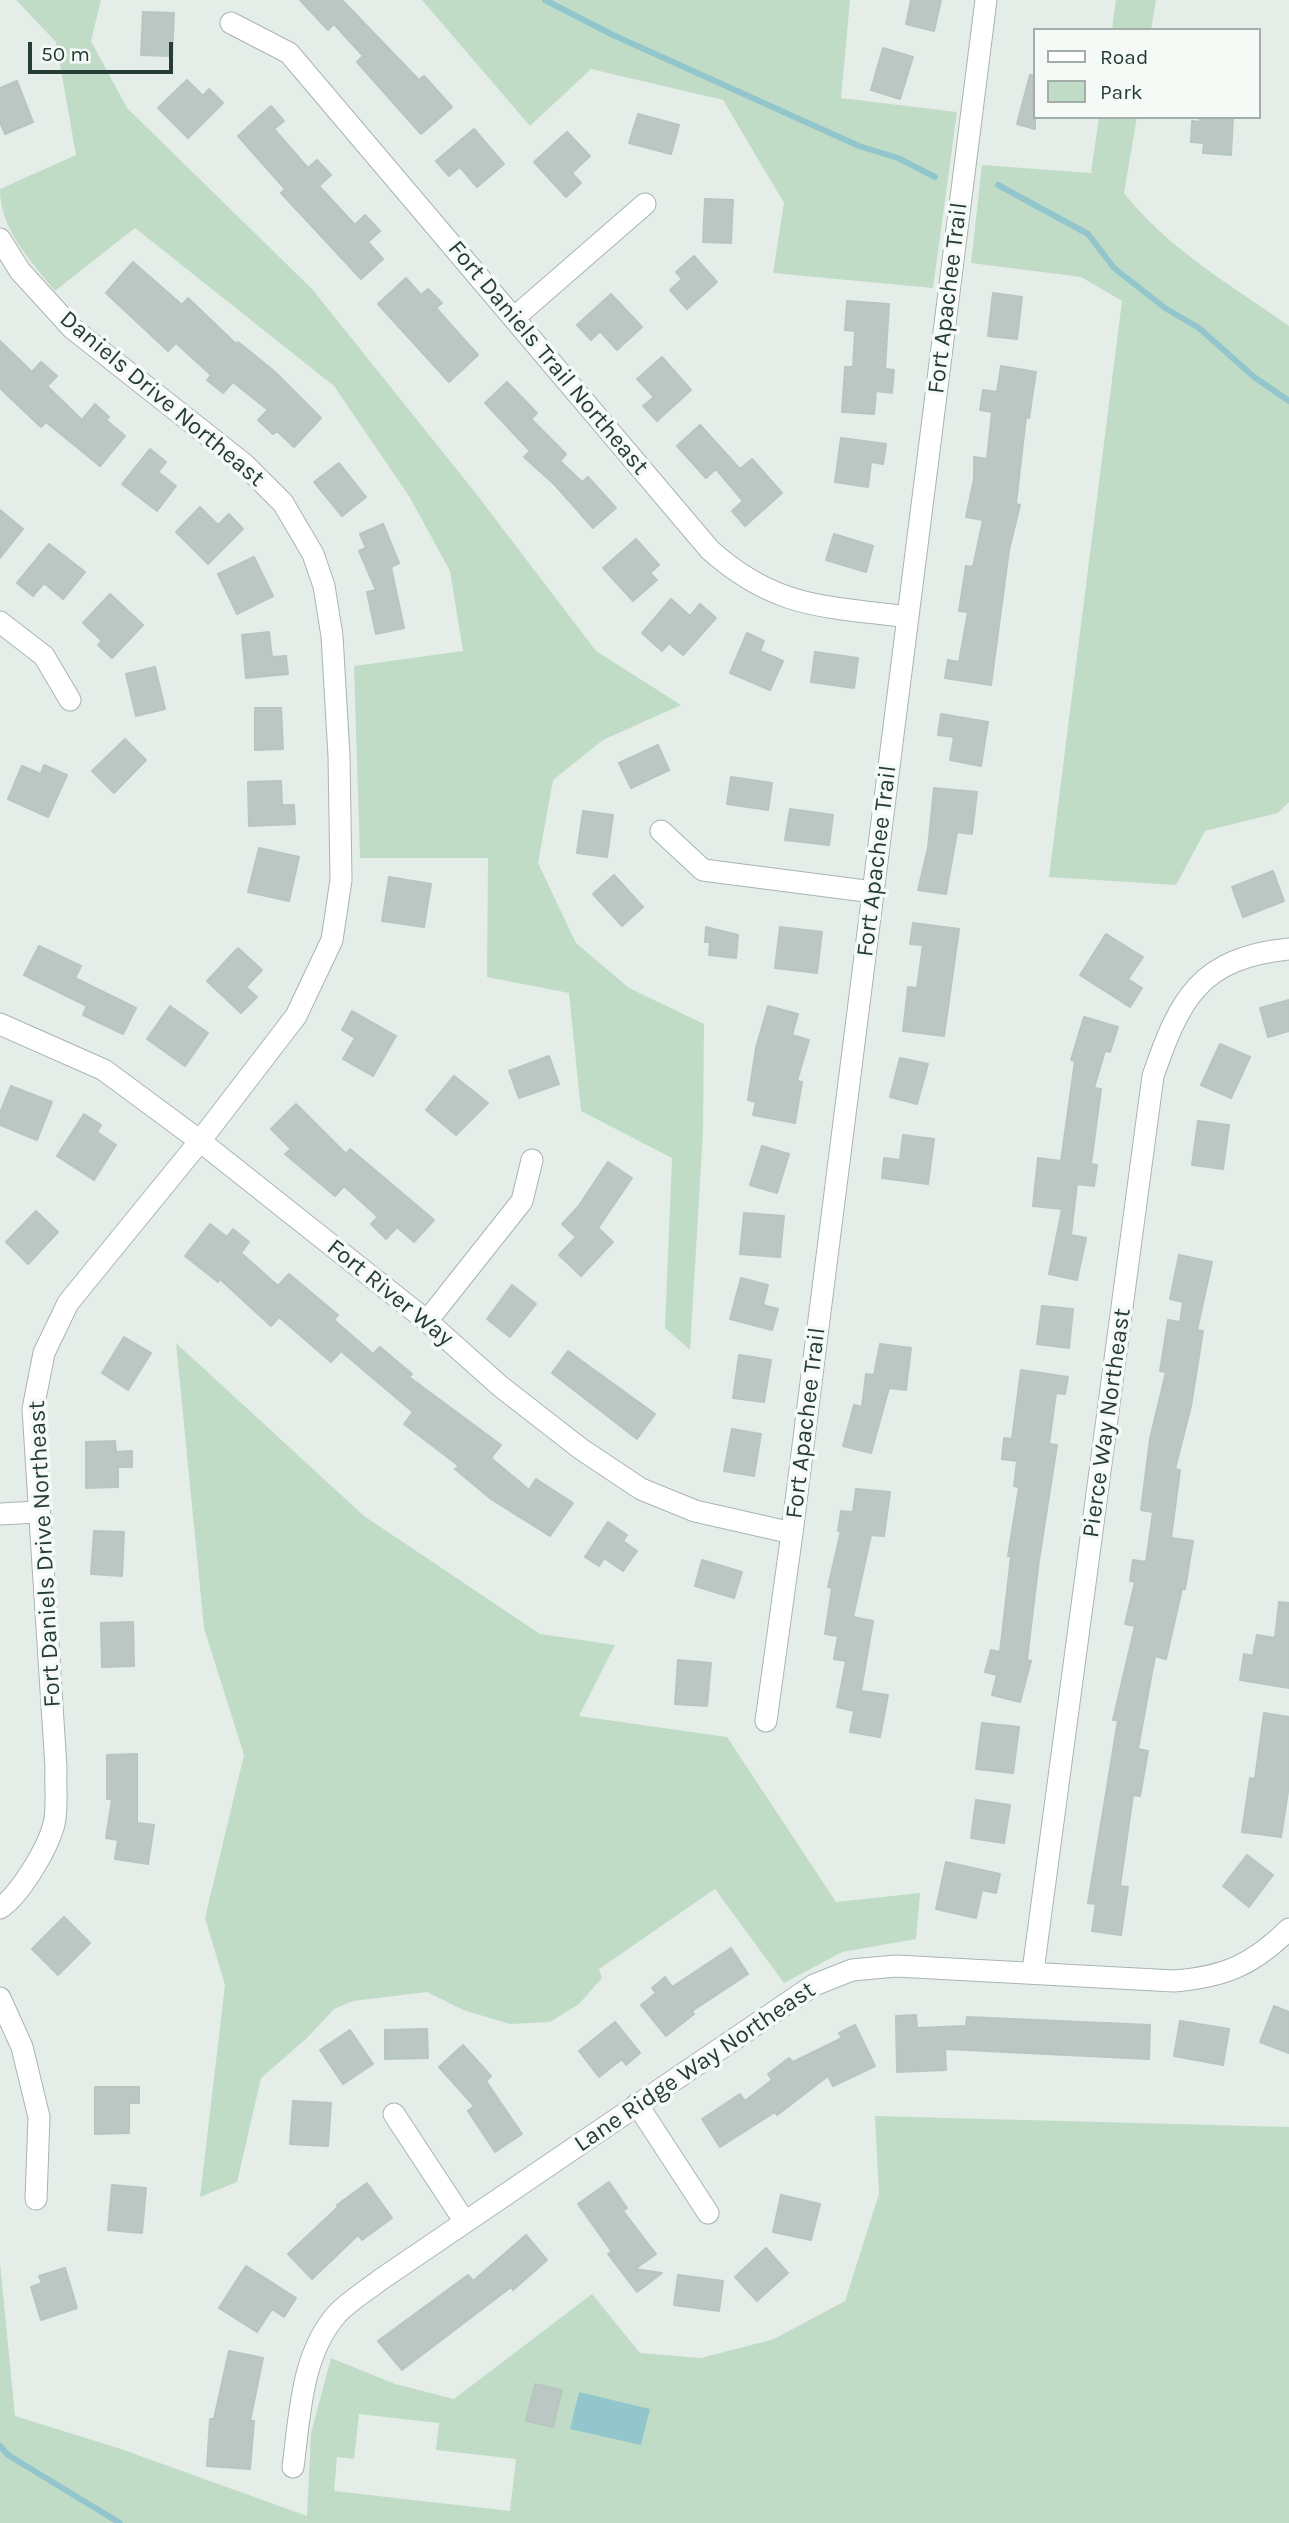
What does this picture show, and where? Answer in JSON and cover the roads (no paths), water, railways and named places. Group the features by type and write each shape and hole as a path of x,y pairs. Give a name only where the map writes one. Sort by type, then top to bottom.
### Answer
{"street":[{"name":"Fort Apachee Trail","path":"765,1721 792,1534 986,0"},
{"name":"Fort Daniels Trail Northeast","path":"231,23 289,53 702,540 735,572 758,587 804,604 908,617"},
{"path":"515,317 645,204"},
{"name":"Daniels Drive Northeast","path":"0,239 20,271 72,328 244,464 283,503 313,554 324,586 332,636 339,756 341,880 332,940"},
{"path":"0,622 44,656 70,700"},
{"path":"661,831 703,870 873,892"},
{"name":"Fort Daniels Drive Northeast","path":"0,1909 7,1904 33,1868 54,1824 55,1768 37,1512 33,1409 44,1353 68,1303 200,1141 296,1016 332,940"},
{"name":"Pierce Way Northeast","path":"1033,1971 1153,1076 1170,1027 1196,987 1234,959 1289,949"},
{"name":"Fort River Way","path":"0,1024 104,1070 200,1141 427,1321 510,1394 581,1449 640,1489 695,1511 792,1534"},
{"path":"427,1321 523,1202 532,1160"},
{"path":"0,1514 37,1512"},
{"name":"Lane Ridge Way Northeast","path":"293,2467 305,2380 318,2344 338,2313 464,2222 814,1985 852,1970 896,1966 1033,1971 1174,1981 1210,1978 1244,1965 1271,1947 1289,1929"},
{"path":"0,1998 22,2046 39,2117 36,2199"},
{"path":"637,2104 708,2213"},
{"path":"394,2114 464,2222"}],"water":[{"path":"579,2392 650,2409 641,2445 570,2429"}],"waterway":[{"path":"545,0 613,35 859,146 898,158 935,177"},
{"path":"998,185 1088,234 1114,268 1165,308 1199,328 1254,377 1289,401"},
{"path":"0,2446 8,2455 120,2523"}]}
